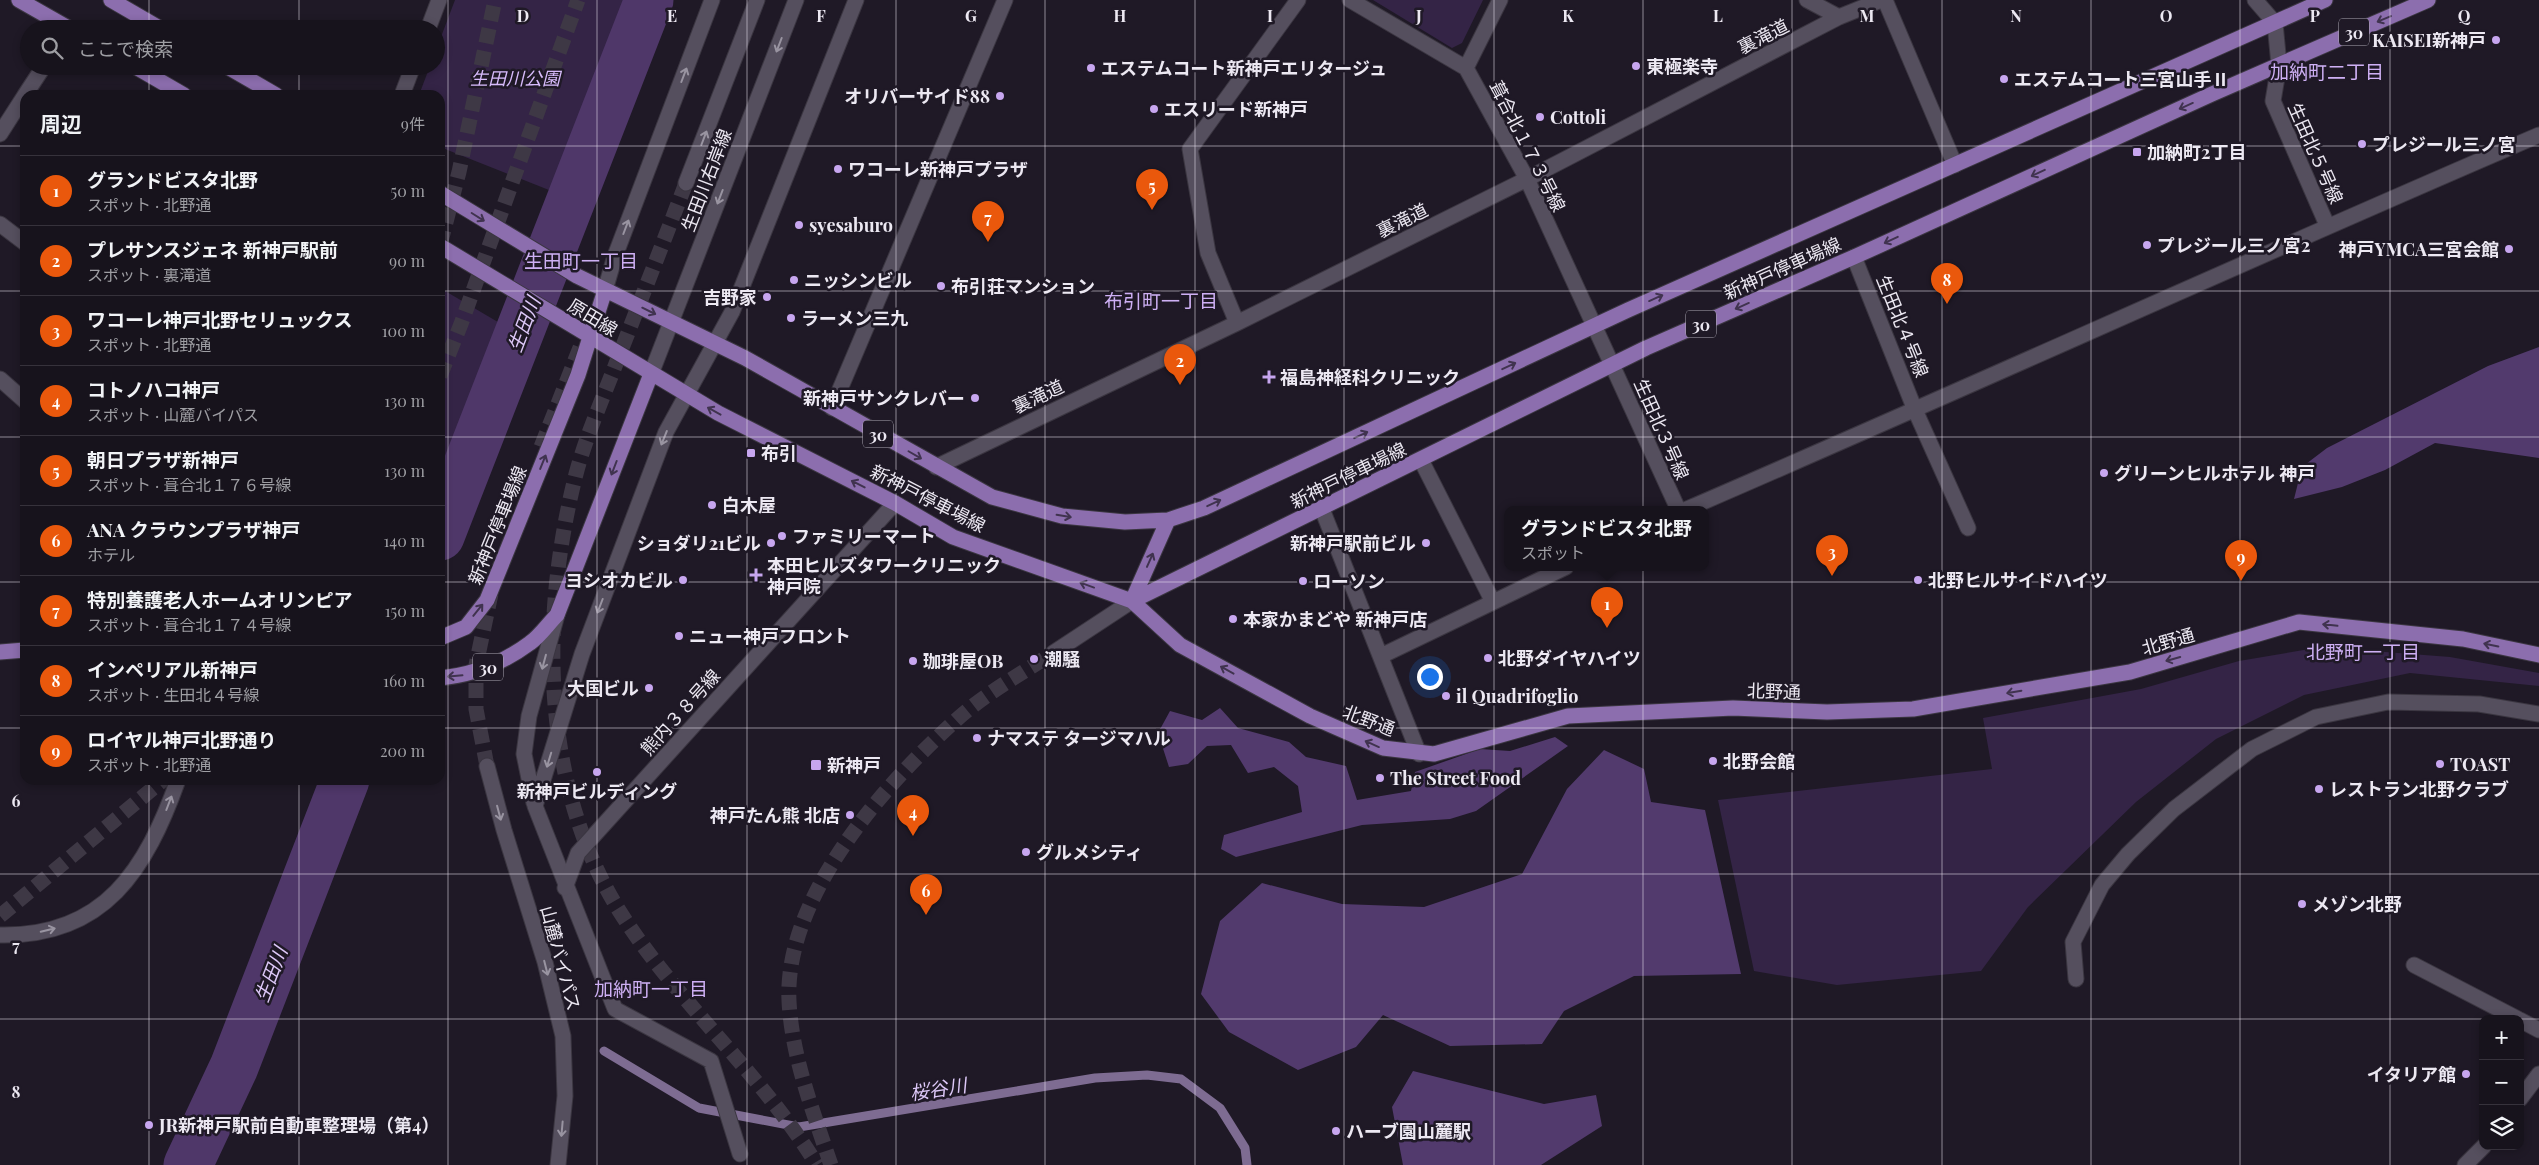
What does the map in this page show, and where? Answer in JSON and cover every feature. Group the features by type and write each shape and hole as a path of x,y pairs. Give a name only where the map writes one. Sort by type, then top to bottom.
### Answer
{"main road":[{"path":"19,0 55,20"},
{"path":"111,0 145,20"},
{"name":"新神戸停車場線","path":"445,636 466,626 487,600 578,375 605,290 715,344 992,497 1062,516 1125,522 1168,520 1204,508 1595,326 2325,0"},
{"name":"新神戸停車場線","path":"651,374 687,395 895,503 953,537 1132,601 1421,460 1612,364 2428,0"},
{"path":"150,75 175,90"},
{"path":"242,75 267,90"},
{"name":"原田線","path":"445,196 577,276 605,290"},
{"name":"原田線","path":"445,249 651,374"},
{"name":"30","path":"445,677 465,675 488,668 531,643 557,615 651,374"},
{"path":"1132,601 1168,520"},
{"name":"北野通","path":"1132,601 1180,644 1310,716 1383,748 1419,754 1434,754 1568,716 1733,708 1827,712 1913,709 2130,672 2299,622 2463,639 2539,655"},
{"path":"0,652 20,650"}],"street":[{"path":"431,20 439,0"},
{"path":"605,290 615,256 712,0"},
{"path":"686,183 756,0"},
{"name":"生田川右岸線","path":"651,374 796,0"},
{"path":"534,806 582,654 666,432 732,312 856,0"},
{"path":"832,408 1005,0"},
{"path":"1237,323 1208,253 1190,149 1298,0"},
{"path":"1350,0 1466,68 1500,0"},
{"path":"1807,0 1839,17"},
{"path":"1883,0 1955,165"},
{"name":"裏滝道","path":"936,467 1237,323 1526,180 1839,17 1883,0"},
{"path":"2255,0 2274,23"},
{"name":"生田北５号線","path":"2274,23 2279,65 2273,101 2328,225"},
{"name":"葺合北１７３号線","path":"1466,68 1526,180 1612,364"},
{"path":"28,90 38,75"},
{"path":"404,90 410,75"},
{"path":"0,134 20,103"},
{"path":"1694,506 1916,410 2328,225 2539,134"},
{"path":"0,224 20,239"},
{"name":"生田北４号線","path":"1854,257 1916,410 1968,528"},
{"name":"生田北３号線","path":"1612,364 1677,506"},
{"path":"0,379 20,396"},
{"path":"1421,460 1493,602"},
{"name":"熊内３８号線","path":"565,888 578,853 895,503"},
{"path":"1322,508 1419,754"},
{"path":"1381,656 1558,571"},
{"path":"1053,654 1132,601"},
{"path":"557,615 529,716 524,754 534,806 565,888 615,1009 711,1061 740,1154"},
{"path":"2076,979 2073,942 2102,885 2128,854 2174,810 2252,749 2316,717 2388,702 2479,704 2539,714"},
{"name":"山麓バイパス","path":"486,766 545,962 563,1036 565,1096 558,1165"},
{"path":"0,935 24,936 64,926 104,905 133,876 160,826 176,785"},
{"path":"2414,965 2511,1015"},
{"path":"2524,1022 2539,1030"},
{"path":"2524,1094 2538,1078"},
{"path":"2465,1165 2480,1150"}],"green space":[{"name":"生田川公園","path":"455,0 628,0 554,192 445,149 445,90 421,90 427,75 445,75 445,26"},
{"path":"1373,0 1483,0 1462,43 1452,48"},
{"path":"445,291 503,325 445,482"},
{"path":"2321,647 2450,657 2539,673 2539,686 2410,673 2304,695 2216,739 2136,802 2028,907 1981,971 1837,985 1754,971 1718,800 1992,769 1983,718 2141,689 2239,661"}],"shaded area":[{"path":"2539,347 2539,458 2435,443 2385,470 2342,487 2294,499 2302,467 2327,448 2488,366"},
{"path":"1220,708 1238,728 1289,742 1306,757 1346,766 1357,800 1411,791 1415,772 1480,749 1510,751 1555,737 1568,746 1476,811 1450,819 1362,825 1236,857 1221,849 1224,835 1302,812 1298,786 1274,767 1248,773 1231,745 1207,746 1188,764 1169,767 1158,733 1170,711 1202,720"},
{"path":"1604,750 1644,769 1651,802 1705,810 1741,974 1634,976 1564,1011 1542,1044 1450,1046 1383,1015 1356,1047 1298,1070 1229,1032 1201,994 1220,921 1262,883 1342,904 1424,907 1522,874 1567,789"},
{"path":"1413,1071 1544,1104 1596,1095 1602,1126 1541,1165 1403,1165 1392,1107"}],"waterway":[{"name":"生田川","path":"445,523 649,0"},
{"name":"生田川","path":"188,1165 234,1067 343,785"},
{"name":"桜谷川","path":"604,1051 699,1108 799,1127 1095,1078 1147,1075 1181,1079 1220,1108 1245,1148 1247,1165"}],"tunnel":[{"path":"445,226 459,172 495,0"},
{"path":"445,364 578,0"},
{"path":"686,183 595,417 576,474 564,528 556,584 553,641 554,698 561,754 574,809 594,862 620,912 667,977 771,1099 817,1165"},
{"path":"541,447 583,340"},
{"path":"487,766 476,709 476,665 491,594"},
{"path":"831,1165 804,1084 791,1022 789,1001 792,962 803,923 820,885 843,847 897,779 926,748 965,712 1053,653"},
{"path":"0,916 157,785"}],"place":[{"name":"KAISEI新神戸","path":"2496,40"},
{"name":"東極楽寺","path":"1636,66"},
{"name":"エステムコート新神戸エリタージュ","path":"1091,68"},
{"name":"エステムコート三宮山手Ⅱ","path":"2004,79"},
{"name":"オリバーサイド88","path":"1000,96"},
{"name":"エスリード新神戸","path":"1154,109"},
{"name":"Cottoli","path":"1540,117"},
{"name":"プレジール三ノ宮","path":"2362,144"},
{"name":"加納町2丁目","path":"2137,152"},
{"name":"ワコーレ新神戸プラザ","path":"838,169"},
{"name":"朝日プラザ新神戸","path":"1152,210"},
{"name":"syesaburo","path":"799,225"},
{"name":"特別養護老人ホームオリンピア","path":"988,242"},
{"name":"プレジール三ノ宮2","path":"2147,245"},
{"name":"神戸YMCA三宮会館","path":"2509,249"},
{"name":"ニッシンビル","path":"794,280"},
{"name":"布引荘マンション","path":"941,286"},
{"name":"吉野家","path":"767,297"},
{"name":"インペリアル新神戸","path":"1947,304"},
{"name":"ラーメン三九","path":"791,318"},
{"name":"福島神経科クリニック","path":"1269,377"},
{"name":"プレサンスジェネ 新神戸駅前","path":"1180,385"},
{"name":"新神戸サンクレバー","path":"975,398"},
{"name":"布引","path":"751,453"},
{"name":"グリーンヒルホテル 神戸","path":"2104,473"},
{"name":"白木屋","path":"712,505"},
{"name":"ファミリーマート","path":"782,536"},
{"name":"ショダリ21ビル","path":"771,543"},
{"name":"新神戸駅前ビル","path":"1426,543"},
{"name":"本田ヒルズタワークリニック 神戸院","path":"756,575"},
{"name":"ワコーレ神戸北野セリュックス","path":"1832,576"},
{"name":"ヨシオカビル","path":"683,580"},
{"name":"北野ヒルサイドハイツ","path":"1918,580"},
{"name":"ローソン","path":"1303,581"},
{"name":"ロイヤル神戸北野通り","path":"2241,581"},
{"name":"本家かまどや 新神戸店","path":"1233,619"},
{"name":"グランドビスタ北野","path":"1607,628"},
{"name":"ニュー神戸フロント","path":"679,636"},
{"name":"北野ダイヤハイツ","path":"1488,658"},
{"name":"潮騒","path":"1034,659"},
{"name":"珈琲屋OB","path":"913,661"},
{"name":"大国ビル","path":"649,688"},
{"name":"il Quadrifoglio","path":"1446,696"},
{"name":"ナマステ タージマハル","path":"977,738"},
{"name":"北野会館","path":"1713,761"},
{"name":"TOAST","path":"2440,764"},
{"name":"新神戸","path":"816,765"},
{"name":"新神戸ビルディング","path":"597,772"},
{"name":"The Street Food","path":"1380,778"},
{"name":"レストラン北野クラブ","path":"2319,789"},
{"name":"神戸たん熊 北店","path":"850,815"},
{"name":"コトノハコ神戸","path":"913,836"},
{"name":"グルメシティ","path":"1026,852"},
{"name":"メゾン北野","path":"2302,904"},
{"name":"ANA クラウンプラザ神戸","path":"926,915"},
{"name":"イタリア館","path":"2466,1074"},
{"name":"JR新神戸駅前自動車整理場（第4）","path":"149,1125"},
{"name":"ハーブ園山麓駅","path":"1336,1131"}],"district":[{"name":"加納町二丁目","path":"2327,71"},
{"name":"生田町一丁目","path":"581,260"},
{"name":"布引町一丁目","path":"1161,300"},
{"name":"北野町一丁目","path":"2363,651"},
{"name":"加納町一丁目","path":"651,988"}]}
